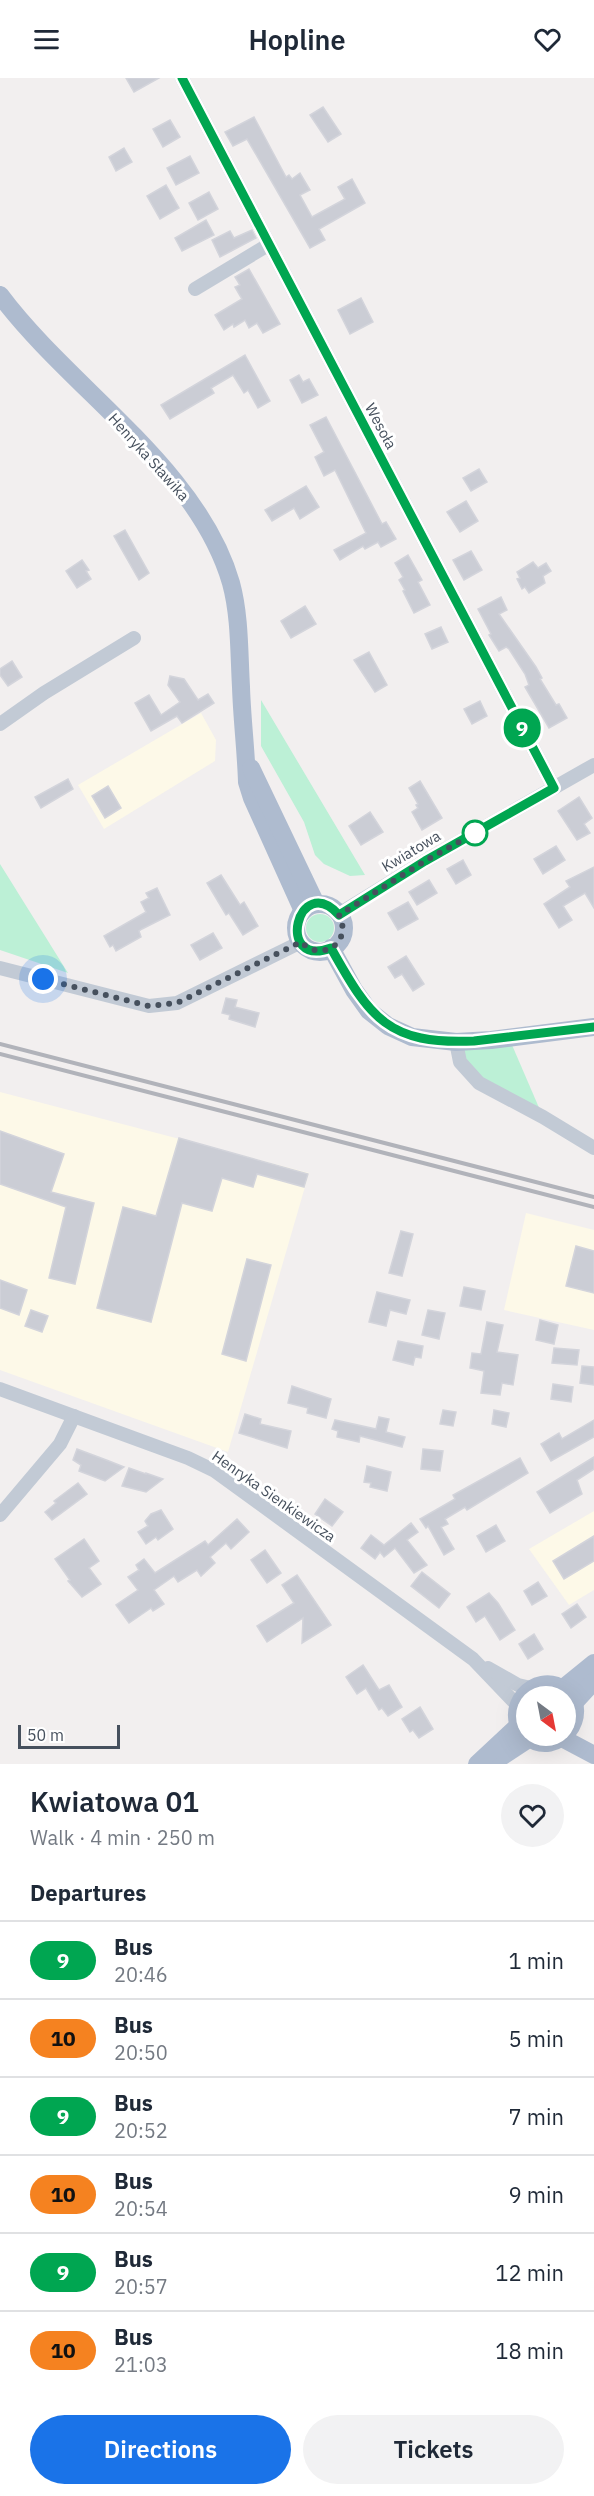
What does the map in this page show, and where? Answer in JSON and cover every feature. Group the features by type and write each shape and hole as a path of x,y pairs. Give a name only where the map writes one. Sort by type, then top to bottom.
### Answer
{"main road":[{"name":"Henryka Sławika","path":"0,295 13,312 166,471 209,530 231,584 237,619 247,782 252,798 309,908"},
{"path":"328,905 339,915 343,932 341,939 331,948 312,950 301,942 296,930 299,917 309,908 328,905"},
{"path":"331,948 354,990 369,1011 388,1026 412,1037 456,1042 594,1027"},
{"path":"566,1686 594,1663"},
{"path":"576,1701 594,1681"},
{"path":"576,1735 594,1744"},
{"path":"576,1738 594,1755"},
{"path":"477,1764 516,1739"},
{"path":"490,1764 516,1742"}],"street":[{"name":"Wesoła","path":"182,78 554,788"},
{"path":"195,289 268,246"},
{"path":"0,724 45,693 135,638"},
{"name":"Kwiatowa","path":"339,915 425,861 594,765"},
{"path":"0,968 149,1006 177,1003 301,942"},
{"path":"456,1042 460,1062 479,1083 543,1117 594,1148"},
{"name":"Henryka Sienkiewicza","path":"0,1389 188,1458 215,1471 473,1659 522,1686"},
{"path":"0,1515 60,1444 74,1416"},
{"name":"Henryka Sienkiewicza","path":"473,1659 516,1704"}],"shaded area":[{"path":"201,713 216,740 215,761 104,829 78,785"},
{"path":"0,1092 309,1173 228,1452 0,1370"},
{"path":"526,1213 594,1230 594,1330 504,1310"},
{"path":"594,1511 594,1590 569,1605 529,1549"}],"green space":[{"path":"261,700 365,875 350,876 324,864 315,855 304,822 261,746"},
{"path":"0,864 68,973 0,950"},
{"path":"320,914 330,918 334,928 330,938 320,942 310,938 306,928 310,918"},
{"path":"509,1038 543,1117 479,1083 456,1042"}],"building":[{"path":"126,78 159,78 134,92"},
{"path":"323,107 341,134 328,142 310,115"},
{"path":"254,117 286,177 289,175 292,179 300,173 310,190 300,195 312,217 345,199 338,187 352,179 365,203 319,229 325,240 310,248 247,139 233,146 225,132"},
{"path":"170,120 180,137 163,147 153,129"},
{"path":"124,148 132,162 116,171 109,157"},
{"path":"190,156 199,173 176,185 167,168"},
{"path":"166,185 179,208 160,219 147,196"},
{"path":"209,192 218,209 198,220 189,203"},
{"path":"206,220 214,235 182,251 175,238"},
{"path":"252,230 256,238 220,257 212,240 230,231 234,238"},
{"path":"249,269 280,324 263,333 257,323 249,328 245,320 224,330 215,315 242,299 235,287 240,285 235,277"},
{"path":"361,298 373,322 350,334 338,310"},
{"path":"245,355 270,401 258,408 248,390 244,393 233,375 211,388 214,393 170,419 161,405"},
{"path":"299,375 303,382 309,379 318,395 302,403 290,380"},
{"path":"326,417 382,524 386,522 396,539 381,547 378,542 365,549 363,546 340,560 334,550 366,533 335,470 324,476 315,457 324,452 310,425"},
{"path":"479,469 487,482 471,491 463,478"},
{"path":"306,486 319,507 300,519 294,508 272,521 265,510"},
{"path":"466,501 478,521 460,532 447,512"},
{"path":"125,530 149,573 139,580 114,536"},
{"path":"471,551 482,570 464,580 453,560"},
{"path":"408,555 422,580 418,582 430,605 414,613 399,580 403,577 395,563"},
{"path":"82,560 89,570 86,571 91,579 77,588 66,571"},
{"path":"533,562 538,568 546,563 551,571 543,576 545,583 529,593 525,587 522,589 517,579 520,578 517,572"},
{"path":"501,597 507,610 499,614 536,667 542,678 540,679 556,705 559,704 567,718 549,728 525,687 529,685 525,674 509,649 506,647 499,651 478,609"},
{"path":"305,606 316,624 291,638 281,621"},
{"path":"441,627 448,642 432,649 425,634"},
{"path":"369,652 387,685 375,692 354,660"},
{"path":"12,661 22,677 8,686 0,675 0,669"},
{"path":"170,676 184,679 198,700 208,694 214,703 182,723 177,716 151,731 135,703 149,695 161,715 180,702 168,685"},
{"path":"480,701 487,716 472,724 464,709"},
{"path":"68,779 73,789 41,808 35,797"},
{"path":"420,781 442,818 422,830 412,812 418,808 416,805 418,804 409,788"},
{"path":"108,786 121,808 105,818 92,796"},
{"path":"579,797 592,818 584,824 590,833 577,840 558,811"},
{"path":"370,812 383,832 361,845 349,826"},
{"path":"556,846 565,860 543,874 534,859"},
{"path":"463,860 471,875 456,884 447,869"},
{"path":"594,867 594,908 585,893 563,906 572,920 559,928 544,904 570,887 566,881"},
{"path":"221,875 240,905 244,902 258,926 243,935 229,913 226,915 207,883"},
{"path":"429,880 437,893 417,905 409,892"},
{"path":"157,888 170,915 139,931 141,937 116,951 113,945 110,947 104,936 146,912 141,902 149,898 146,893"},
{"path":"408,902 418,919 398,930 388,913"},
{"path":"213,933 222,948 200,960 191,945"},
{"path":"406,956 424,984 413,991 402,974 395,978 388,967"},
{"path":"226,998 237,1000 235,1007 259,1013 255,1027 229,1019 230,1015 222,1013"},
{"path":"0,1131 64,1154 51,1192 94,1203 75,1284 49,1278 66,1207 0,1184"},
{"path":"179,1138 308,1174 304,1187 257,1174 253,1187 222,1178 212,1211 182,1203 151,1322 97,1308 123,1207 156,1216"},
{"path":"401,1231 413,1234 402,1276 389,1273"},
{"path":"576,1246 594,1251 594,1293 566,1286"},
{"path":"247,1259 271,1265 246,1361 222,1354"},
{"path":"0,1280 27,1290 19,1315 0,1308"},
{"path":"464,1287 485,1291 481,1310 460,1306"},
{"path":"377,1292 410,1300 406,1314 390,1310 386,1326 369,1322"},
{"path":"31,1310 48,1316 42,1332 25,1326"},
{"path":"428,1310 445,1313 439,1339 422,1335"},
{"path":"540,1320 558,1325 554,1344 536,1340"},
{"path":"487,1322 503,1325 497,1352 518,1355 513,1385 502,1383 500,1395 481,1393 484,1371 470,1368 472,1353 481,1354"},
{"path":"398,1341 423,1346 421,1358 415,1357 413,1365 393,1360"},
{"path":"554,1348 579,1350 577,1365 552,1363"},
{"path":"582,1366 594,1367 594,1385 580,1383"},
{"path":"553,1384 573,1387 571,1402 551,1399"},
{"path":"292,1386 331,1399 326,1418 307,1413 308,1408 288,1403"},
{"path":"443,1410 456,1412 453,1426 440,1424"},
{"path":"494,1410 509,1413 506,1427 492,1424"},
{"path":"245,1414 261,1419 260,1424 291,1431 287,1448 239,1433"},
{"path":"379,1417 389,1419 386,1432 405,1437 402,1447 360,1436 359,1442 337,1437 338,1431 332,1429 335,1420 376,1429"},
{"path":"594,1420 594,1437 551,1461 541,1444 559,1433 562,1439"},
{"path":"77,1449 124,1467 105,1481 79,1471 81,1465 73,1460"},
{"path":"423,1449 443,1451 440,1471 421,1469"},
{"path":"594,1457 594,1469 577,1480 582,1494 550,1513 537,1492"},
{"path":"520,1458 528,1473 467,1510 465,1507 445,1519 448,1524 441,1527 454,1549 444,1555 428,1526 426,1528 420,1519 455,1499 453,1495"},
{"path":"367,1466 391,1472 387,1491 370,1487 371,1483 364,1482"},
{"path":"129,1468 163,1479 146,1492 122,1486"},
{"path":"78,1483 87,1494 52,1520 45,1512 56,1503 54,1501"},
{"path":"325,1499 343,1512 332,1526 315,1514"},
{"path":"161,1510 173,1529 158,1540 156,1537 146,1544 138,1532 148,1526 145,1521 151,1514"},
{"path":"237,1519 249,1532 231,1549 226,1543 210,1557 215,1563 201,1576 197,1570 178,1582 174,1576 154,1590 164,1604 153,1611 151,1608 129,1623 116,1605 138,1590 128,1577 139,1570 136,1565 144,1559 155,1573 205,1541 208,1545"},
{"path":"411,1523 418,1532 407,1540 427,1565 414,1573 395,1548 384,1557 380,1552 375,1559 361,1548 371,1535 384,1545"},
{"path":"496,1525 505,1541 486,1552 477,1536"},
{"path":"594,1536 594,1561 564,1579 553,1561"},
{"path":"84,1539 99,1561 89,1568 101,1584 82,1597 68,1581 70,1580 55,1559"},
{"path":"265,1550 281,1573 267,1583 251,1560"},
{"path":"422,1572 450,1594 439,1608 411,1586"},
{"path":"297,1575 331,1625 302,1643 303,1618 267,1642 257,1626 294,1603 282,1585"},
{"path":"538,1582 547,1596 532,1605 524,1591"},
{"path":"489,1593 515,1630 500,1640 485,1616 476,1622 467,1607"},
{"path":"577,1604 586,1617 571,1628 562,1614"},
{"path":"534,1634 543,1649 528,1659 519,1644"},
{"path":"363,1665 379,1690 389,1685 402,1707 388,1716 382,1708 379,1710 366,1688 357,1694 346,1677"},
{"path":"420,1707 433,1729 419,1738 413,1730 410,1732 402,1719"}],"railway":[{"path":"0,1044 594,1197"},
{"path":"0,1054 594,1207"}],"bus line":[{"name":"9","path":"182,78 554,788 425,861 339,915 334,908 328,905 309,906 296,923 297,936 306,947 312,950 325,951 331,948 354,990 369,1011 388,1026 412,1037 456,1042 594,1027"}],"route":[{"path":"43,979 149,1006 177,1003 301,942 312,950 325,951 331,948 341,939 343,932 342,919 339,915 425,861 475,833"}]}
